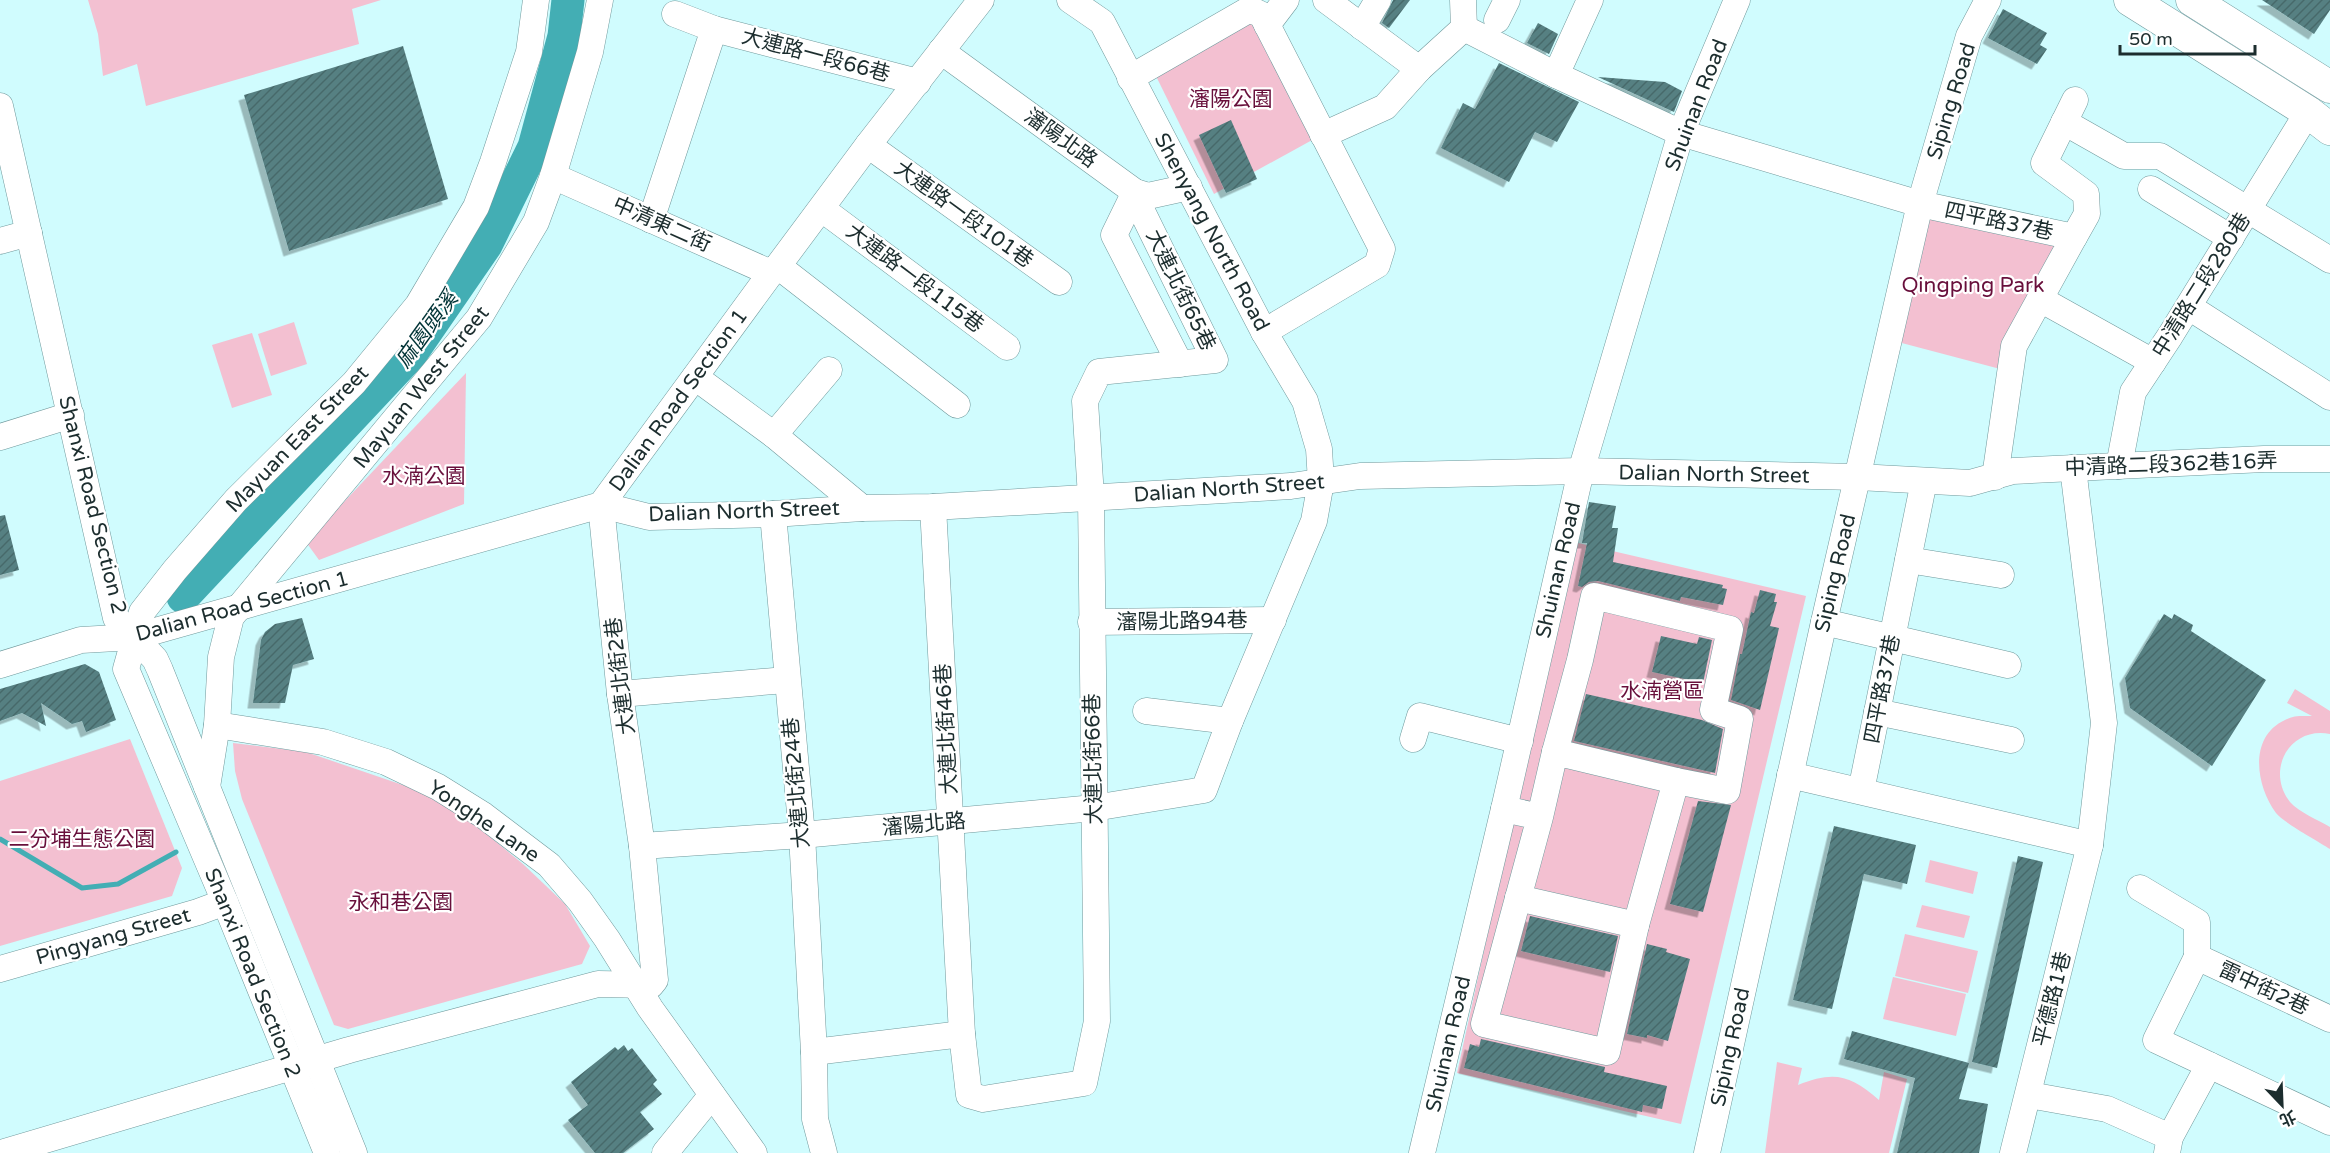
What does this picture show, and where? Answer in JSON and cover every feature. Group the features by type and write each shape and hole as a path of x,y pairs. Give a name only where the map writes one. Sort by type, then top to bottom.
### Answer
{"main road":[{"path":"2130,0 2319,120"},
{"path":"2192,0 2330,87"}],"street":[{"name":"Mayuan East Street","path":"134,637 142,612 175,570 236,500 354,383 417,305 476,207 529,52 536,0"},
{"name":"Mayuan West Street","path":"236,609 479,318 536,222 553,176 590,52 600,0"},
{"name":"Dalian Road Section 1","path":"0,665 81,640 134,637 601,505 774,270 981,0"},
{"path":"1267,25 1286,0"},
{"path":"1326,0 1419,69"},
{"path":"1362,27 1378,0"},
{"path":"1323,135 1385,107 1419,69 1464,28 1463,0"},
{"path":"1556,75 1590,0"},
{"name":"Shuinan Road","path":"1422,1153 1520,741 1581,471 1680,133 1737,0"},
{"name":"Siping Road","path":"1707,1153 1824,622 1920,204 1969,36 1988,0"},
{"name":"Shenyang North Road","path":"1081,3 1102,22 1264,332 1305,401 1319,449 1321,482 1314,521 1230,721 1204,790"},
{"path":"1130,78 1250,9 1262,15 1382,249 1377,265 1264,332"},
{"name":"大連路一段66巷","path":"675,14 714,28 918,82"},
{"name":"大連路一段66巷","path":"651,220 714,28"},
{"name":"四平路37巷","path":"1464,28 1556,75 1680,133 1920,204 2074,237 2014,346 2004,474"},
{"name":"瀋陽北路","path":"941,51 1134,193"},
{"name":"Shanxi Road Section 2","path":"0,106 116,618 155,659 354,1153"},
{"path":"2074,237 2087,214 2086,194 2044,163 2070,111 2124,156 2160,156 2330,260"},
{"name":"中清路二段280巷","path":"2119,466 2133,392 2248,210 2319,120"},
{"name":"大連路一段101巷","path":"868,146 1059,282"},
{"name":"中清東二街","path":"553,176 651,220 774,270 957,405"},
{"path":"1180,364 1114,235 1134,193 1148,196 1189,187"},
{"path":"2151,189 2231,238"},
{"name":"大連北街65巷","path":"1091,497 1085,401 1099,372 1215,360 1134,193"},
{"name":"大連路一段115巷","path":"822,208 1007,347"},
{"path":"0,241 29,233"},
{"path":"2040,299 2154,362"},
{"path":"2188,307 2330,397"},
{"path":"774,435 829,370"},
{"path":"694,377 774,435 862,508"},
{"path":"0,437 71,415"},
{"name":"中清路二段362巷16弄","path":"2004,474 2073,468 2264,459 2328,460"},
{"name":"平德路1巷","path":"2013,1153 2090,845 2104,723 2073,468"},
{"name":"Dalian North Street","path":"601,505 648,517 933,507 1291,486 1360,476 1581,471 1858,477"},
{"path":"1858,477 1970,483 2004,474"},
{"name":"四平路37巷","path":"1861,791 1924,481"},
{"name":"大連北街66巷","path":"969,1095 983,1099 1084,1083 1096,1021 1091,497"},
{"name":"大連北街2巷","path":"601,505 620,694 642,846 655,980 651,985 637,985"},
{"name":"大連北街46巷","path":"933,507 962,1034 969,1095"},
{"name":"大連北街24巷","path":"773,514 801,835 814,1052 814,1119 824,1153"},
{"path":"1908,560 2001,575"},
{"path":"1555,752 1726,791 1740,719 1713,710 1730,629 1594,596 1580,660 1555,752 1540,817 1484,1024 1607,1052 1636,925 1676,781"},
{"path":"207,787 218,725 220,657 231,617 236,609"},
{"name":"瀋陽北路94巷","path":"1091,622 1274,620"},
{"path":"1824,622 2008,664"},
{"name":"Shanxi Road Section 2","path":"134,637 126,669 225,902 327,1153"},
{"path":"620,694 786,680"},
{"path":"1146,711 1230,721"},
{"path":"1877,712 2011,740"},
{"path":"1413,739 1420,716 1520,741"},
{"name":"Yonghe Lane","path":"218,725 323,742 386,762 438,787 483,815 549,865 580,901 650,1008 754,1153"},
{"path":"1790,775 2090,845"},
{"name":"瀋陽北路","path":"642,846 801,835 1094,808 1204,790"},
{"path":"1504,809 1540,817"},
{"name":"雷中街2巷","path":"2140,888 2197,922 2197,957 2156,1040 2209,1065"},
{"path":"1518,898 1636,925"},
{"name":"Pingyang Street","path":"0,969 198,912 225,902"},
{"name":"雷中街2巷","path":"2197,957 2330,1019"},
{"path":"18,1151 316,1059 598,984 637,985"},
{"path":"814,1052 962,1034"},
{"path":"2029,1095 2107,1108 2169,1145 2209,1065 2330,1122"},
{"path":"665,1153 712,1095"}],"green space":[{"path":"88,0 381,0 352,9 359,44 146,106 137,64 103,76 98,34"},
{"name":"瀋陽公園","path":"1249,22 1259,27 1314,139 1214,194 1155,74"},
{"name":"Qingping Park","path":"1931,214 2062,243 2004,370 1898,342"},
{"path":"294,322 307,364 271,376 258,334"},
{"path":"252,333 272,395 232,408 212,345"},
{"name":"水湳公園","path":"466,373 464,504 319,560 306,542"},
{"name":"水湳營區","path":"1574,542 1806,596 1681,1124 1457,1073"},
{"path":"2295,689 2330,711 2330,734 2316,733 2303,737 2293,744 2281,764 2280,777 2283,790 2294,806 2330,827 2330,849 2293,827 2276,813 2269,802 2260,776 2261,750 2265,738 2273,728 2291,717 2312,716 2287,703"},
{"name":"二分埔生態公園","path":"130,739 182,868 172,896 0,946 0,781"},
{"name":"永和巷公園","path":"233,743 306,752 444,799 523,864 565,904 590,946 582,964 348,1029 334,1025 242,799 235,771"},
{"path":"1930,860 1978,872 1973,894 1925,882"},
{"path":"1922,905 1970,916 1964,938 1916,927"},
{"path":"1905,934 1978,951 1968,993 1895,976"},
{"path":"1893,977 1966,994 1956,1036 1883,1019"},
{"path":"1777,1062 1802,1068 1798,1085 1821,1078 1841,1078 1859,1085 1879,1100 1884,1072 1907,1079 1889,1153 1765,1153"}],"building":[{"path":"1393,0 1410,0 1389,28 1382,23"},
{"path":"2262,0 2330,0 2330,10 2314,34"},
{"path":"2003,9 2047,33 2040,45 2047,49 2037,64 1988,38"},
{"path":"1538,23 1558,34 1549,54 1527,43"},
{"path":"403,46 448,199 289,251 244,95"},
{"path":"1499,63 1579,102 1557,142 1535,132 1509,182 1441,148 1463,103 1475,109"},
{"path":"1598,77 1665,82 1682,91 1674,112"},
{"path":"1231,120 1257,179 1226,193 1199,135"},
{"path":"1589,502 1616,506 1612,528 1618,528 1613,562 1723,585 1722,588 1727,589 1723,605 1681,597 1680,601 1598,581 1589,582 1582,587 1578,586 1587,543 1582,543"},
{"path":"5,515 19,570 0,575 0,516"},
{"path":"1760,590 1776,594 1774,602 1777,602 1770,626 1779,628 1760,710 1731,700 1751,612 1754,613"},
{"path":"2164,614 2172,619 2174,614 2193,625 2191,631 2266,680 2212,766 2130,708 2125,678"},
{"path":"302,618 314,659 293,665 285,703 253,703 261,640 265,632 275,624"},
{"path":"1661,636 1697,644 1699,637 1712,640 1703,683 1652,672"},
{"path":"85,664 99,672 116,720 86,732 82,721 72,724 41,703 46,726 22,713 0,721 0,689"},
{"path":"1586,694 1702,720 1723,729 1715,773 1574,741"},
{"path":"1698,801 1731,805 1703,912 1670,904"},
{"path":"1834,826 1916,845 1907,884 1864,874 1832,1009 1793,1000"},
{"path":"2018,856 2043,862 1997,1068 1972,1062"},
{"path":"1530,916 1618,936 1610,972 1521,951"},
{"path":"1647,944 1667,949 1666,952 1690,959 1668,1041 1647,1035 1647,1038 1627,1034"},
{"path":"1852,1031 1969,1063 1959,1099 1988,1104 1979,1153 1897,1153 1915,1078 1844,1059"},
{"path":"1481,1039 1605,1067 1604,1072 1667,1086 1662,1109 1643,1105 1642,1112 1464,1068 1470,1044 1479,1047"},
{"path":"624,1045 628,1051 632,1048 657,1080 653,1084 662,1094 640,1112 654,1129 623,1153 595,1153 568,1120 588,1105 571,1082 615,1047 618,1050"}],"waterway":[{"name":"麻園頭溪","path":"183,597 411,354 486,245 534,147 564,36 568,0"},
{"path":"0,839 82,888 118,884 176,852"}]}
